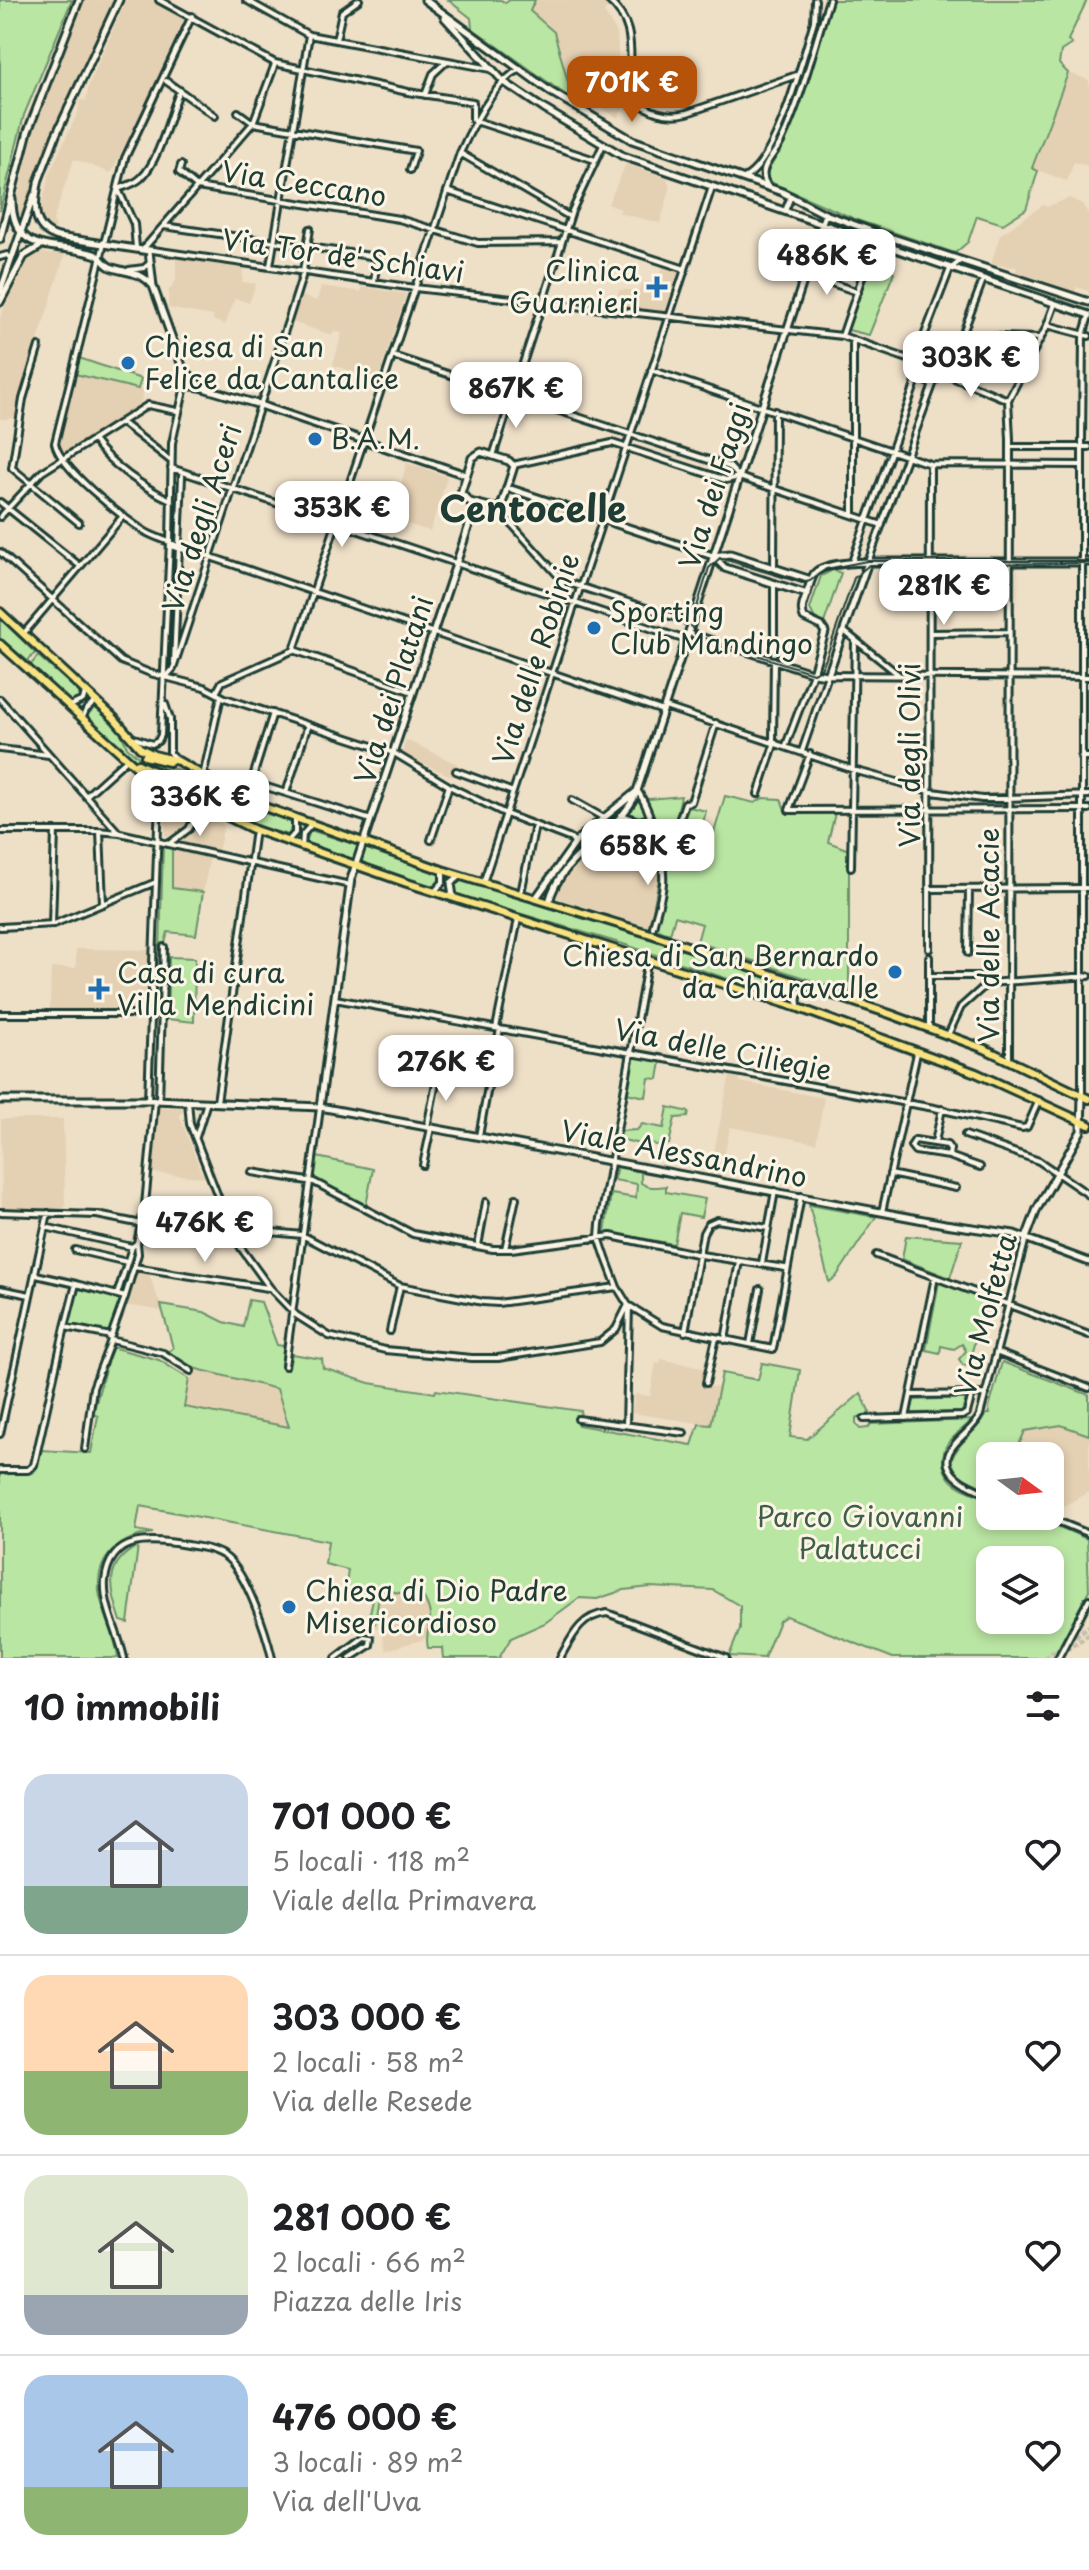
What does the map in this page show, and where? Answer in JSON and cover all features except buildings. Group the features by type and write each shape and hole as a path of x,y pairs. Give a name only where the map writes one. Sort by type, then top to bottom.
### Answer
{"main road":[{"path":"0,612 98,702 144,755 188,768"},
{"path":"0,644 135,766 222,814"},
{"path":"129,736 148,752 178,761 246,799 295,819 442,870 949,1032 1085,1098"},
{"path":"127,759 156,773 189,781 203,791 222,814"},
{"path":"135,766 159,778 182,784 222,814"},
{"path":"151,777 156,784 287,842 433,892 799,1008 918,1050 1086,1123"}],"street":[{"path":"0,239 28,131 79,0"},
{"path":"0,292 56,135 119,0"},
{"path":"159,0 275,63 425,95 473,102 471,117 477,121 595,160"},
{"path":"246,0 309,35 492,69"},
{"path":"336,40 342,12 359,0"},
{"path":"425,0 519,70 632,140 768,187 825,214 877,233 1089,302"},
{"path":"608,0 628,24 633,97 638,103 663,115 687,113 797,75"},
{"path":"744,178 756,169 772,146 815,18 815,0"},
{"path":"768,187 764,181 764,169 785,133 829,0"},
{"path":"439,11 504,82 626,157 1089,316 1081,465 1080,677 1081,977 1085,1098 1082,1111 1086,1123"},
{"path":"192,16 131,143 118,189 55,440 61,459 75,475 144,531 170,544 551,674 930,791 982,799 1089,795"},
{"path":"270,267 309,35"},
{"path":"425,95 432,76 447,61"},
{"path":"144,248 253,123 275,63"},
{"path":"294,650 460,153 477,121 504,82 519,70"},
{"path":"166,81 215,116"},
{"path":"118,189 145,174 169,124 171,109 180,90"},
{"path":"238,112 253,123 416,151 410,170"},
{"path":"493,456 570,217 603,145"},
{"path":"460,153 570,217"},
{"name":"Via Ceccano","path":"181,165 179,172 197,187 399,219 478,243 562,242"},
{"path":"39,179 35,215 43,230 55,236 149,251 153,286 182,366 185,385 177,411 171,461 165,678 160,739 149,744 129,736"},
{"path":"630,435 712,187"},
{"path":"12,189 13,216 21,233 34,243 95,254 110,268 141,275 153,286"},
{"path":"118,189 134,224 136,248"},
{"path":"447,191 685,269"},
{"path":"785,211 791,196"},
{"name":"Via dei Faggi","path":"549,902 565,871 621,815 637,790 825,214"},
{"path":"164,226 377,257 374,282"},
{"name":"Via degli Aceri","path":"165,678 173,669 211,557 303,272 310,229"},
{"path":"842,336 877,233"},
{"path":"0,302 26,253 46,246"},
{"name":"Via Tor de' Schiavi","path":"144,248 415,288 842,336 1008,400"},
{"path":"0,257 9,255 12,264"},
{"path":"127,271 145,268 151,261"},
{"path":"914,362 950,269 960,261"},
{"path":"805,274 858,292"},
{"path":"947,375 983,280"},
{"path":"1008,400 1055,304"},
{"path":"1047,325 1086,336"},
{"path":"962,336 1041,338"},
{"path":"853,340 853,514"},
{"path":"39,346 23,399 11,466 79,523"},
{"path":"393,356 730,467 739,477"},
{"path":"851,564 922,365"},
{"path":"182,366 200,387"},
{"path":"651,370 930,464 1081,465"},
{"path":"802,751 938,371"},
{"path":"917,379 926,380 932,386"},
{"path":"185,385 260,405 466,475"},
{"name":"Via delle Acacie","path":"1008,400 1009,1060"},
{"path":"0,517 29,483 121,422 152,405 177,411"},
{"path":"774,568 775,411"},
{"path":"121,422 171,461"},
{"name":"Via delle Robinie","path":"483,883 630,435"},
{"path":"93,440 151,491 171,500"},
{"path":"692,623 563,581 498,509 466,500 461,493 475,455 481,452 513,465 612,443 726,480 739,477 882,525"},
{"path":"1010,447 1089,447"},
{"path":"682,465 686,453"},
{"name":"Via degli Olivi","path":"929,949 930,464"},
{"path":"498,509 508,488 513,465"},
{"path":"171,468 686,640"},
{"path":"173,669 182,476"},
{"path":"508,488 713,556 728,554 812,580"},
{"path":"0,502 80,566"},
{"name":"Via dei Platani","path":"320,1107 350,885 476,504"},
{"path":"24,633 124,515"},
{"path":"0,552 121,661 394,753 449,786 574,843"},
{"path":"713,556 725,568 807,594"},
{"path":"786,745 825,635 822,627 802,616 812,580 822,568 868,562 1089,562"},
{"path":"558,597 563,581"},
{"path":"774,583 774,653"},
{"path":"844,631 901,676"},
{"path":"930,633 1009,632"},
{"path":"689,633 813,673 828,675 1089,677"},
{"path":"851,867 855,640"},
{"path":"203,776 222,682 294,650 414,693"},
{"path":"758,794 774,741 774,660"},
{"path":"68,706 83,700 85,691"},
{"path":"0,699 120,833"},
{"path":"163,701 170,717 170,752 178,761"},
{"path":"82,719 87,708 98,702"},
{"path":"246,799 273,713"},
{"path":"658,846 674,833 685,803 691,802 716,723"},
{"path":"286,793 307,728"},
{"path":"1081,742 1089,742"},
{"path":"0,749 50,755"},
{"path":"810,754 789,810 1089,809"},
{"path":"1081,757 1089,757"},
{"path":"86,796 127,759"},
{"path":"456,771 513,792"},
{"path":"251,782 372,820"},
{"path":"154,1100 151,1014 159,794 156,784"},
{"path":"431,840 449,786"},
{"path":"536,898 574,843 637,790 663,866 663,885 653,927"},
{"path":"572,800 604,818"},
{"path":"170,843 190,828 202,805"},
{"path":"621,815 639,821 649,818"},
{"path":"287,842 295,833 295,819"},
{"path":"302,847 303,834 311,825"},
{"path":"521,894 535,825"},
{"path":"593,827 602,833"},
{"path":"217,1102 255,830"},
{"path":"0,831 120,833 350,885"},
{"path":"52,924 55,831"},
{"path":"100,831 103,904"},
{"path":"433,892 442,884 442,870"},
{"path":"454,898 451,883 461,876"},
{"path":"0,927 52,924 156,882"},
{"path":"929,889 1089,888"},
{"path":"968,953 969,889"},
{"path":"498,1039 518,919"},
{"path":"117,1295 142,1224 164,947"},
{"path":"929,957 929,1025"},
{"path":"626,1425 628,1305 617,1287 599,1237 648,959"},
{"path":"929,976 978,976 988,983"},
{"path":"949,1032 965,1002 988,983 1089,976"},
{"path":"780,1002 788,997 793,981"},
{"path":"799,1008 799,992 810,986"},
{"name":"Via delle Ciliegie","path":"335,999 942,1109 1024,1128 1039,1100"},
{"path":"0,1014 151,1014"},
{"path":"882,1212 918,1050"},
{"path":"423,1165 438,1073"},
{"path":"479,1136 488,1087"},
{"name":"Viale Alessandrino","path":"0,1100 154,1100 320,1107 955,1226 1014,1234 1089,1262"},
{"path":"188,1101 188,1117 230,1228 251,1264 301,1320 329,1336 401,1352 485,1359 600,1342 616,1329 628,1305"},
{"path":"196,1139 207,1102"},
{"path":"285,1366 320,1107"},
{"path":"935,1142 942,1109"},
{"name":"Via Molfetta","path":"976,1488 956,1479 948,1464 952,1447 978,1420 1033,1216 1086,1123"},
{"path":"965,1135 1036,1160 1089,1195"},
{"path":"949,1156 949,1147 935,1142 915,1140 911,1147 916,1151 949,1156 980,1167"},
{"path":"252,1172 310,1181 406,1231 478,1246 505,1249 599,1237 627,1238 701,1255 785,1268"},
{"path":"890,1174 956,1188"},
{"path":"762,1263 775,1191"},
{"path":"628,1305 664,1327 773,1349 801,1196"},
{"path":"505,1249 516,1198"},
{"path":"478,1246 486,1202"},
{"path":"0,1212 104,1216 142,1224"},
{"path":"0,1434 48,1213"},
{"path":"685,1332 704,1231 713,1220 768,1228"},
{"path":"45,1227 135,1245 139,1249 95,1382 85,1449"},
{"path":"230,1228 302,1235 400,1286 491,1303 617,1287"},
{"path":"75,1250 127,1262"},
{"path":"876,1255 1089,1335"},
{"path":"725,1340 739,1261"},
{"path":"134,1267 270,1288"},
{"path":"35,1275 125,1297"},
{"path":"906,1418 935,1277"},
{"path":"123,1279 131,1280"},
{"path":"0,1470 32,1468 76,1284"},
{"path":"390,1331 400,1286"},
{"path":"0,1289 30,1295"},
{"path":"750,1344 760,1289"},
{"path":"65,1327 163,1353 191,1371"},
{"path":"706,1383 716,1338"},
{"path":"997,1353 1089,1388"},
{"path":"864,1419 964,1416 972,1394"},
{"path":"911,1395 986,1394"},
{"path":"578,1419 684,1433"},
{"path":"1064,1524 1089,1534"},
{"path":"124,1658 106,1594 107,1573 115,1556 123,1548 150,1539 210,1550 229,1560 248,1593 272,1658"},
{"path":"1058,1658 1089,1599"},
{"path":"560,1658 582,1622 591,1616 607,1613 713,1656 726,1658"},
{"path":"336,1658 364,1637 371,1638 370,1645 350,1658"}],"shaded area":[{"path":"84,0 115,0 48,140 21,227 16,216 16,205 35,127"},
{"path":"126,0 154,0 188,17 111,173 74,159 53,220 56,228 52,230 42,221 40,212 50,172 78,112 80,100 86,101 89,84"},
{"path":"535,0 602,0 609,6 604,12 617,33 620,88 628,88 629,96 618,118 590,101 580,104 573,100 554,32 529,11"},
{"path":"1068,73 1089,80 1089,166 1074,162 1067,181 1032,168"},
{"path":"626,164 667,178 670,189 660,223 619,213 621,209 608,204"},
{"path":"1069,198 1082,204 1089,215 1089,295 1088,291 1077,287 1073,296 1015,276 1017,267 991,264 1000,235 1043,205 1047,207"},
{"path":"42,250 47,254 65,253 20,398 18,418 0,419 0,317 27,259"},
{"path":"176,258 243,268 242,282 256,284 249,303 235,298 225,325 213,320 214,316 168,308 169,290 176,281"},
{"name":"Clinica Guarnieri","path":"663,266 679,271 665,311 616,306 619,290 639,290 644,281 657,284"},
{"path":"321,286 361,292 362,287 406,294 378,380 333,365 342,333 334,331 332,335 292,322 301,296 317,301"},
{"path":"75,374 144,390 140,404 63,454 59,442"},
{"path":"407,463 447,478 430,531 391,519"},
{"path":"406,740 457,764 453,777 402,754"},
{"path":"166,790 195,805 189,824 173,838 165,836"},
{"path":"199,810 224,825 218,851 176,841 189,834"},
{"path":"623,819 641,825 646,821 661,867 650,927 557,898 568,875"},
{"path":"172,848 210,856 203,892 171,888"},
{"name":"Casa di cura Villa Mendicini","path":"76,949 149,950 146,1010 50,1011 51,968 76,968"},
{"path":"730,1075 740,1079 740,1082 824,1098 816,1143 730,1127 720,1177 709,1175"},
{"path":"158,1107 182,1108 180,1117 201,1172 206,1177 151,1173"},
{"path":"1,1119 63,1119 65,1208 2,1208"},
{"path":"138,1270 148,1272 163,1311 126,1305"},
{"path":"661,1359 706,1369 703,1385 719,1388 711,1425 632,1413 635,1394 650,1396 656,1363 660,1364"},
{"path":"193,1368 277,1389 289,1427 183,1407"},
{"path":"1061,1425 1089,1435 1089,1492 1064,1506 1064,1442 1021,1442 1025,1433"},
{"path":"380,1589 424,1598 432,1612 428,1638 386,1650 382,1632 372,1627"}],"green space":[{"path":"0,0 72,0 24,115 0,211"},
{"path":"448,0 501,0 505,3 510,0 535,0 530,11 554,32 573,100 472,28 471,18"},
{"path":"833,0 1087,0 1068,40 1072,44 1061,51 1059,64 1068,73 1032,168 1038,171 1026,209 1003,224 977,216 968,242 955,253 857,220 768,181 766,173 783,146"},
{"path":"871,264 894,272 869,335 848,330"},
{"path":"79,358 141,379 138,389 75,374"},
{"path":"833,570 841,573 824,623 815,619 810,609 821,576"},
{"path":"0,618 35,653 28,661 0,639"},
{"path":"38,656 79,692 79,700 71,702 65,699 30,666"},
{"path":"92,707 101,711 119,729 127,747 143,761 183,771 226,797 292,823 289,835 262,828 229,812 197,782 145,766 87,718 88,710"},
{"path":"681,796 676,818 685,818 689,807 706,811 700,835 713,836 725,796 755,803 763,798 781,799 786,813 835,813 828,842 849,850 849,993 697,942 702,924 675,916 670,934 650,927 661,867 646,817 639,819 628,812 640,797"},
{"path":"310,830 359,846 354,860 306,844"},
{"path":"163,846 172,848 172,888 203,892 196,935 168,932 164,947 160,950"},
{"path":"365,848 439,873 439,884 435,887 426,885 361,862"},
{"path":"458,880 785,983 787,991 780,996 623,944 458,895 453,885"},
{"path":"169,957 195,958 194,1022 167,1019"},
{"path":"632,1059 661,1062 658,1079 649,1078 646,1097 626,1093"},
{"path":"668,1107 689,1112 688,1117 675,1118 669,1144 655,1145 648,1140 639,1144 620,1139 620,1131 637,1130 642,1124 664,1128"},
{"path":"317,1157 373,1169 366,1206 312,1178"},
{"path":"617,1166 641,1172 641,1183 647,1186 666,1186 666,1192 705,1199 701,1217 680,1213 674,1244 605,1232 611,1194 636,1198 637,1184 614,1180"},
{"path":"809,1205 876,1217 836,1277 829,1282"},
{"path":"906,1236 962,1240 950,1278 902,1259"},
{"path":"939,1282 986,1300 968,1366 959,1359 966,1351 962,1344 954,1349 941,1346 940,1353 926,1350"},
{"path":"78,1287 121,1298 113,1330 109,1334 68,1325"},
{"name":"Parco Giovanni Palatucci","path":"249,1300 261,1302 277,1345 284,1346 281,1366 289,1367 292,1354 322,1359 323,1368 369,1383 581,1411 578,1425 692,1445 699,1424 711,1425 722,1373 758,1380 762,1363 800,1370 790,1437 807,1439 861,1393 870,1413 856,1418 860,1429 868,1428 871,1424 972,1420 946,1447 943,1461 944,1470 953,1482 976,1495 976,1530 1064,1529 1087,1539 1089,1590 1053,1658 893,1658 786,1616 779,1621 764,1658 729,1656 740,1629 740,1606 713,1590 650,1587 624,1590 597,1599 579,1598 545,1623 511,1638 499,1658 443,1658 442,1648 428,1648 430,1614 424,1598 380,1589 375,1623 372,1625 368,1622 373,1599 345,1594 348,1570 325,1564 328,1541 140,1506 136,1530 153,1533 131,1539 113,1550 99,1578 99,1591 118,1658 0,1658 0,1474 33,1473 41,1450 91,1453 98,1416 93,1414 111,1347 159,1360 189,1379 184,1407 289,1427 277,1389 193,1368 168,1352 173,1348 161,1305 204,1312 243,1327"},
{"path":"1002,1362 1089,1395 1089,1435 1061,1425 1025,1431 1020,1442 976,1442 976,1484 959,1476 951,1461 963,1442 990,1414"},
{"path":"966,1398 962,1412 911,1413 914,1400"},
{"path":"138,1546 128,1623 121,1621 112,1579 119,1561"}],"tunnel":[{"path":"1045,1658 1089,1626"},
{"path":"1054,1658 1089,1634"}],"tram line":[{"path":"1089,561 867,561 826,569 802,583 720,558 709,568 691,626 695,634 701,637 813,673 821,669 825,661 854,578 869,565 1089,563"}],"place":[{"name":"Clinica Guarnieri","path":"657,287"},
{"name":"Chiesa di San Felice da Cantalice","path":"128,363"},
{"name":"B.A.M.","path":"315,439"},
{"name":"Sporting Club Mandingo","path":"594,628"},
{"name":"Chiesa di San Bernardo da Chiaravalle","path":"895,972"},
{"name":"Casa di cura Villa Mendicini","path":"99,989"},
{"name":"Chiesa di Dio Padre Misericordioso","path":"289,1607"}],"district":[{"name":"Centocelle","path":"533,509"}]}
